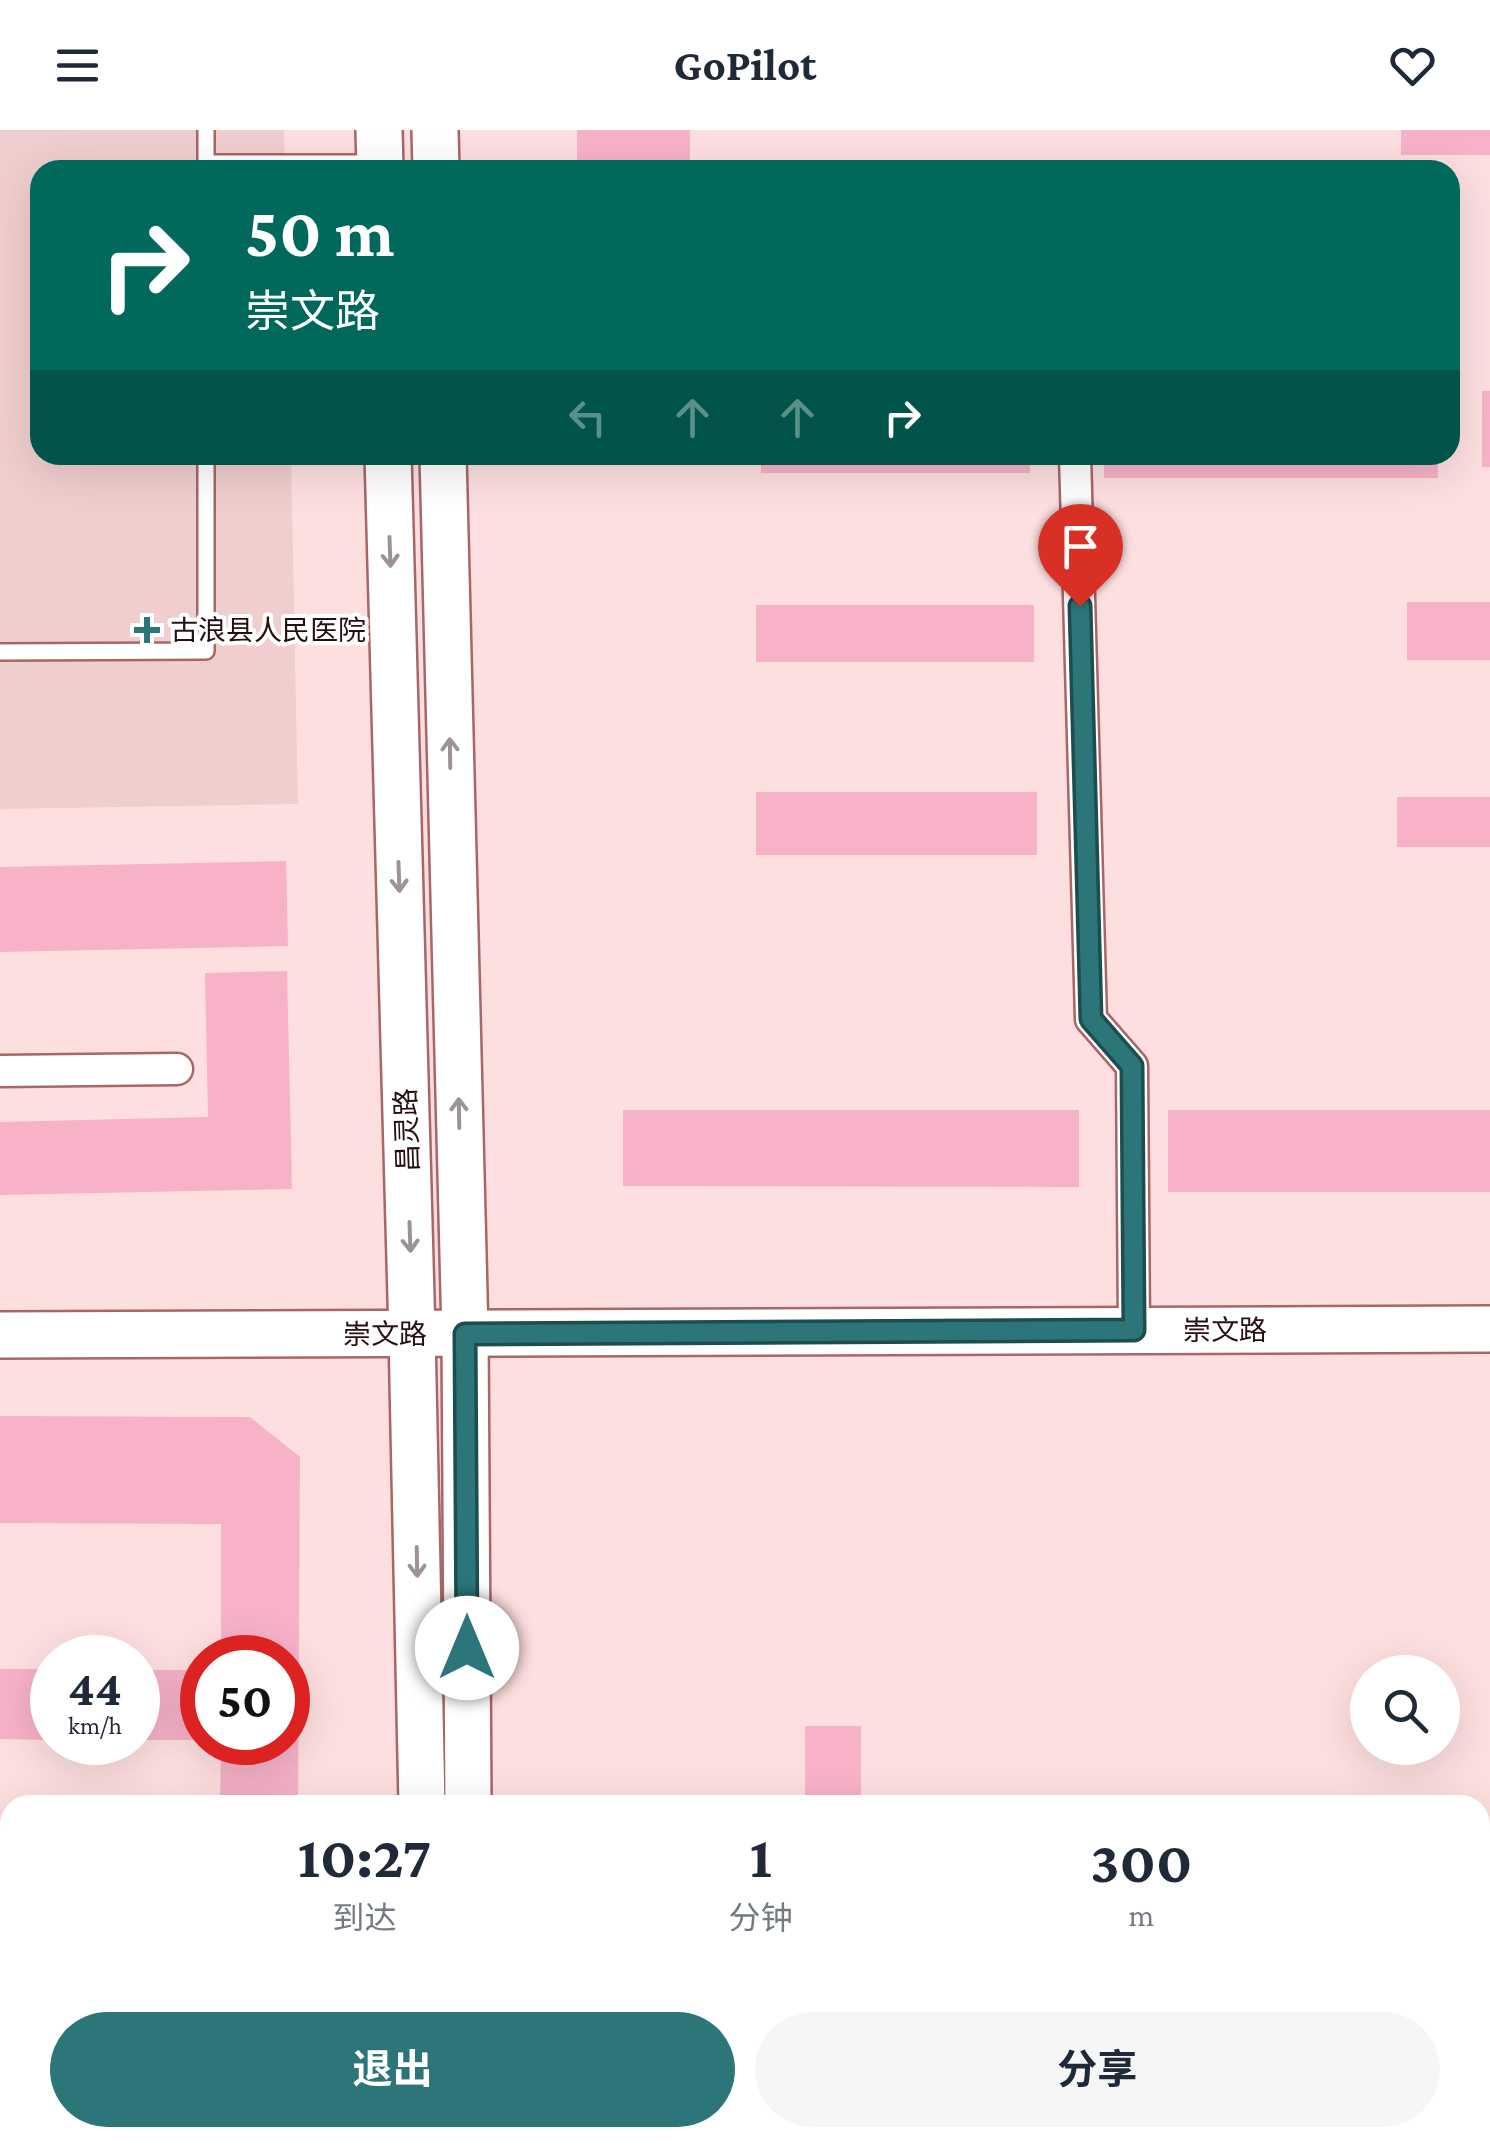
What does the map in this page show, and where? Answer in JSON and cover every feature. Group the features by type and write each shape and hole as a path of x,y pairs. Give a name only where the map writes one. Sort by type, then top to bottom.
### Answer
{"main road":[{"path":"435,130 436,160"},
{"name":"昌灵路","path":"388,465 422,1795"},
{"name":"昌灵路","path":"443,465 465,1334 468,1795"},
{"name":"崇文路","path":"0,1335 1490,1328"}],"street":[{"path":"1075,465 1091,1019 1132,1066 1134,1330"},
{"path":"0,1071 177,1070"}],"lane":[{"path":"206,130 206,160"},
{"path":"292,160 379,154"},
{"path":"0,652 206,650 206,465"}],"shaded area":[{"name":"古浪县人民医院","path":"0,130 284,130 285,160 30,160 30,465 291,465 298,804 0,809"}],"building":[{"path":"577,130 690,130 690,160 577,160"},
{"path":"1401,130 1490,130 1490,155 1401,155"},
{"path":"1482,391 1490,391 1490,467 1482,467"},
{"path":"761,465 1030,465 1030,473 761,473"},
{"path":"1104,465 1438,465 1438,478 1104,478"},
{"path":"1407,602 1490,602 1490,660 1407,660"},
{"path":"756,605 1034,605 1034,662 756,662"},
{"path":"756,792 1037,792 1037,855 756,855"},
{"path":"1397,797 1490,797 1490,847 1397,847"},
{"path":"286,861 288,946 0,952 0,867"},
{"path":"287,971 292,1189 0,1195 0,1122 208,1117 205,973"},
{"path":"623,1110 1079,1110 1079,1187 623,1186"},
{"path":"1168,1110 1490,1110 1490,1192 1168,1192"},
{"path":"0,1416 250,1417 300,1457 299,1635 221,1635 221,1524 0,1523"},
{"path":"0,1669 30,1669 30,1740 0,1739"},
{"path":"160,1670 180,1670 180,1740 160,1740"},
{"path":"805,1726 861,1726 861,1795 805,1795"},
{"path":"221,1765 298,1765 298,1795 220,1795"}],"place":[{"name":"古浪县人民医院","path":"147,630"}],"route":[{"path":"467,1648 465,1334 1134,1330 1132,1066 1091,1019 1080,606"}]}
